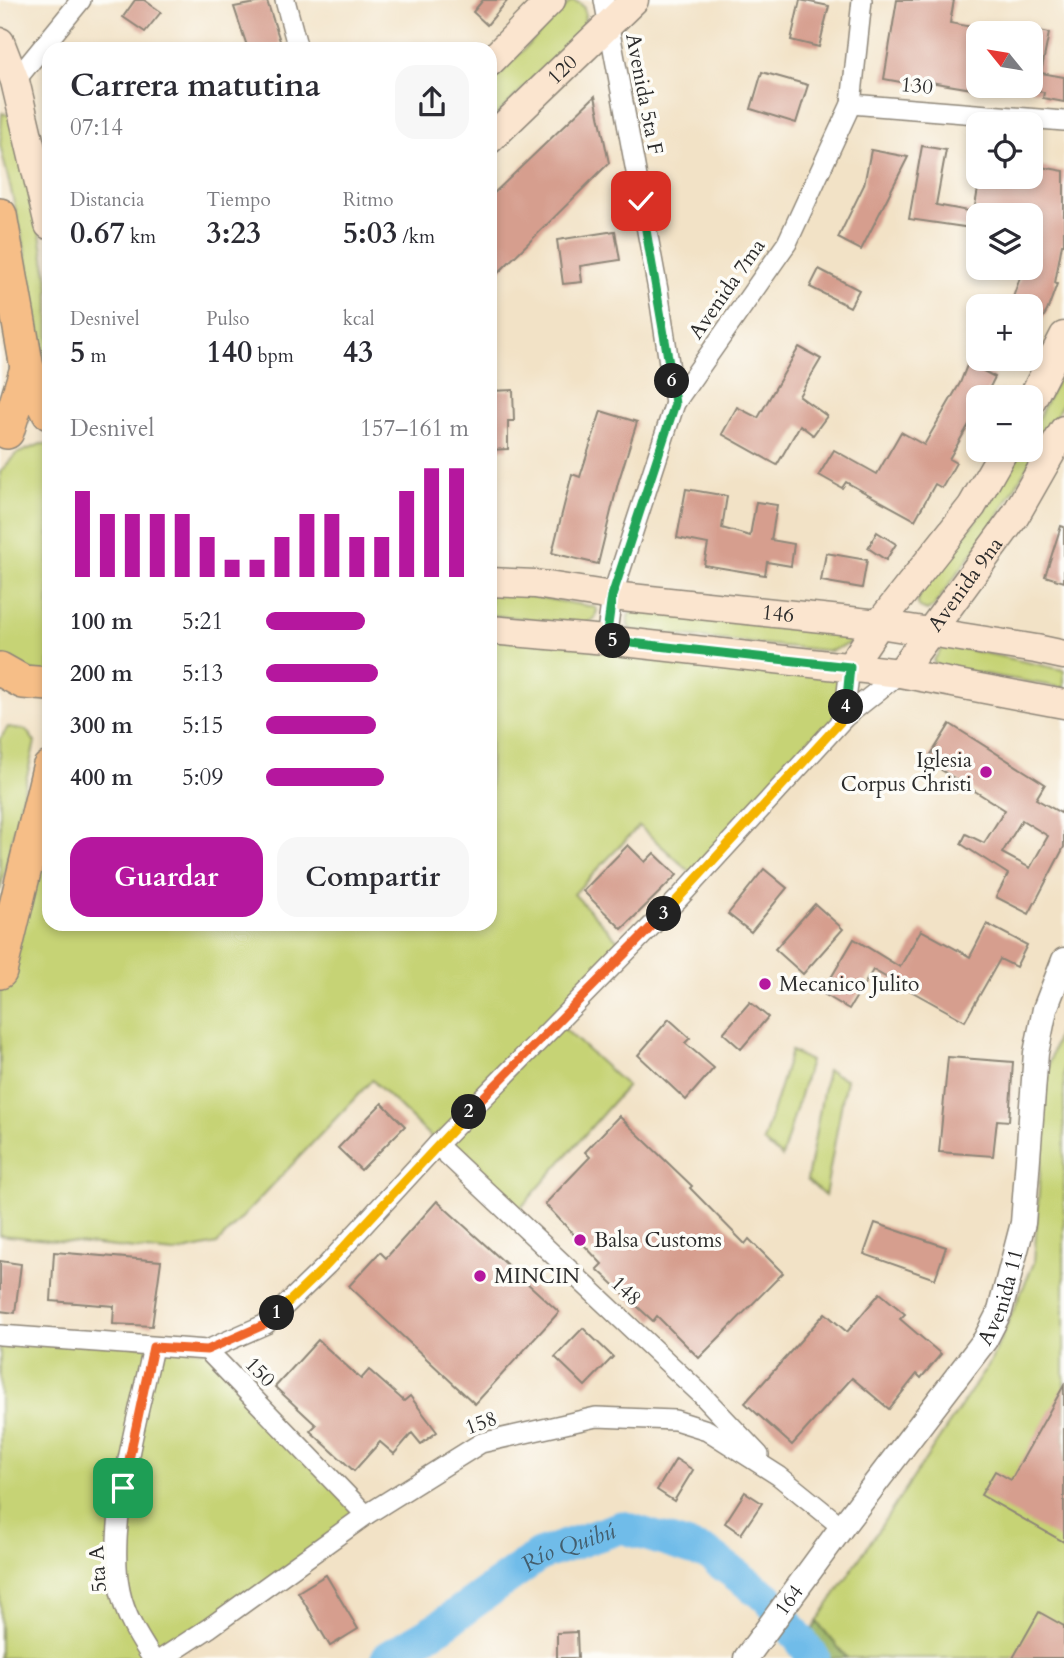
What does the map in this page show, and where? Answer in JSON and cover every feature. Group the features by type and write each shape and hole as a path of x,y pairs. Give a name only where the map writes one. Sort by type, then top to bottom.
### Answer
{"highway":[{"path":"0,215 27,368 42,399"},
{"path":"4,435 27,368"},
{"path":"4,435 22,424 42,423"},
{"path":"0,670 23,682 42,683"},
{"path":"0,972 42,797"}],"main road":[{"path":"497,55 551,0"},
{"name":"120","path":"497,131 606,13 634,0"},
{"path":"0,42 15,81 42,195"},
{"path":"1039,385 1064,335"},
{"name":"Avenida 9na","path":"900,673 1015,516 1064,430"},
{"name":"Avenida 9na","path":"850,667 879,624 972,506 997,462"},
{"name":"146","path":"497,582 535,584 612,596 879,624 1036,649 1064,656"},
{"path":"497,631 900,673 1064,704"}],"street":[{"path":"47,42 81,0"},
{"path":"285,0 296,42"},
{"name":"Avenida 7ma","path":"606,640 612,596 675,404 787,243 851,104 862,0"},
{"name":"Avenida 5ta F","path":"606,13 658,290 675,404"},
{"path":"15,81 42,48"},
{"name":"130","path":"851,104 1064,121"},
{"name":"Avenida 9na","path":"844,718 850,667"},
{"name":"Avenida 9na","path":"207,1350 266,1324 327,1265 437,1145 678,899 844,718 900,673"},
{"name":"Avenida 11","path":"806,1577 985,1340 1000,1311 1023,1223 1036,1053 1045,1009 1064,960"},
{"name":"148","path":"437,1145 702,1395 779,1476"},
{"path":"0,1335 207,1350"},
{"name":"5ta A","path":"152,1658 129,1622 119,1590 116,1550 123,1488 153,1347"},
{"name":"150","path":"207,1350 366,1514"},
{"name":"158","path":"163,1658 209,1628 366,1514 481,1443 596,1417 675,1420 707,1430 779,1476 842,1527"},
{"name":"164","path":"748,1655 806,1577"}],"green space":[{"path":"571,1 583,7 583,28 497,115 497,77"},
{"path":"2,113 12,116 36,210 42,245 42,347 23,240 0,145"},
{"path":"1064,367 1064,400 1043,439 1043,408"},
{"path":"42,444 42,673 38,674 0,657 0,472 16,454"},
{"path":"1014,462 1030,462 994,523 933,607 927,611 920,608 917,602 921,592 990,502"},
{"path":"497,590 594,607 597,610 595,618 584,625 497,616"},
{"path":"635,608 842,630 852,636 850,643 831,651 633,631 628,626 628,616"},
{"path":"497,631 850,667 844,718 697,878 639,826 574,894 628,951 558,1023 627,1086 513,1217 372,1080 217,1244 174,1253 0,1235 0,972 42,797 42,931 497,931"},
{"path":"951,646 1064,670 1064,688 938,666 933,661 943,647"},
{"path":"8,727 26,730 35,742 0,891 0,739"},
{"path":"1064,1014 1064,1658 847,1658 817,1622 991,1361 1034,1263 1047,1071"},
{"path":"791,1051 810,1061 782,1157 763,1142"},
{"path":"827,1070 846,1079 825,1196 807,1180"},
{"path":"0,1335 207,1350 366,1515 163,1658 0,1658"},
{"path":"817,1622 847,1658 796,1658"}],"building":[{"path":"135,0 144,0 161,12 145,32 123,17"},
{"path":"483,0 508,0 487,25 473,12"},
{"path":"800,0 829,6 819,47 791,40"},
{"path":"897,0 954,0 950,23 966,26 966,88 918,80 917,85 884,79"},
{"path":"267,1 280,42 246,42 234,7"},
{"path":"1043,32 1049,33 1043,63"},
{"path":"762,72 808,85 796,123 751,109"},
{"path":"1043,73 1064,77 1064,102 1043,98"},
{"path":"595,96 609,163 497,274 497,190"},
{"path":"922,146 946,150 936,205 966,211 966,227 909,219"},
{"path":"871,150 908,157 861,250 838,238 864,185"},
{"path":"1043,167 1064,171 1064,244 1055,283 1057,284 1043,318 1043,294 1014,294 1019,280 1043,280 1043,203 976,203 978,189 1043,189"},
{"path":"615,231 620,260 580,266 582,282 563,284 557,240"},
{"path":"819,269 859,290 850,307 810,287"},
{"path":"799,347 821,359 799,396 827,416 813,435 800,425 777,465 722,434 737,407 758,418"},
{"path":"966,368 966,371 983,371 995,377 991,385 966,385 966,430 949,459 956,463 942,488 935,484 915,520 846,482 842,488 819,475 834,450 877,474 901,432 924,445"},
{"path":"513,390 514,421 508,421 508,449 497,450 497,391"},
{"path":"601,411 637,422 618,483 598,564 552,553 572,474 580,477"},
{"path":"686,489 727,496 722,528 750,536 756,502 777,505 771,540 794,544 791,566 767,562 765,575 704,565 708,544 677,538"},
{"path":"1061,526 1064,527 1064,582 1045,576"},
{"path":"877,532 896,544 886,560 868,548"},
{"path":"826,553 867,560 862,588 821,581"},
{"path":"950,724 1045,784 1036,799 1061,813 1064,807 1064,847 1029,914 996,897 1008,874 961,844 966,834 984,843 1005,810 927,761","holes":["1022,820 1048,836 1030,868 1002,853"]},
{"path":"628,845 645,862 654,853 677,875 622,929 583,891"},
{"path":"764,869 787,888 751,932 728,914"},
{"path":"815,904 843,929 803,974 775,949"},
{"path":"987,924 1027,945 1016,967 1000,959 965,1021 873,970 849,1009 822,993 854,939 900,967 921,930 970,957"},
{"path":"750,1002 768,1017 741,1049 723,1033"},
{"path":"669,1019 690,1038 685,1043 714,1068 686,1100 638,1055"},
{"path":"948,1057 1013,1062 1009,1121 997,1120 993,1156 939,1152"},
{"path":"382,1103 405,1126 361,1170 338,1148"},
{"path":"619,1116 692,1186 690,1188 745,1244 749,1239 783,1273 699,1358 657,1316 653,1321 597,1269 602,1264 545,1204 590,1157 585,1152"},
{"path":"437,1201 559,1312 475,1404 349,1286 380,1252 386,1258"},
{"path":"875,1223 946,1247 935,1279 864,1254"},
{"path":"54,1252 161,1261 152,1326 113,1324 114,1306 51,1301"},
{"path":"0,1261 21,1264 15,1313 0,1311"},
{"path":"880,1293 905,1314 900,1319 941,1354 921,1378 917,1374 889,1409 852,1378 792,1445 745,1403 825,1313 847,1332"},
{"path":"583,1328 613,1357 585,1386 555,1357"},
{"path":"318,1340 361,1379 369,1370 404,1401 410,1396 437,1432 421,1444 412,1433 394,1454 380,1442 354,1471 310,1431 316,1425 275,1387"},
{"path":"1064,1385 1064,1542 981,1495 995,1471 1011,1480"},
{"path":"676,1459 693,1470 674,1501 657,1490"},
{"path":"745,1492 762,1503 741,1534 725,1523"},
{"path":"326,1575 358,1629 330,1646 298,1592"},
{"path":"1039,1612 1064,1626 1064,1658 1013,1658"},
{"path":"577,1632 578,1658 557,1658 557,1633"}],"waterway":[{"name":"Río Quibú","path":"387,1658 442,1625 539,1555 622,1527 708,1554 768,1598 814,1658"}],"place":[{"name":"Iglesia Corpus Christi","path":"986,772"},
{"name":"Mecanico Julito","path":"765,984"},
{"name":"Balsa Customs","path":"580,1240"},
{"name":"MINCIN","path":"480,1276"}],"route":[{"path":"123,1488 153,1347 207,1350 266,1324 327,1265 437,1145 678,899 844,718 850,667 606,640 612,596 675,404 641,201"}]}
